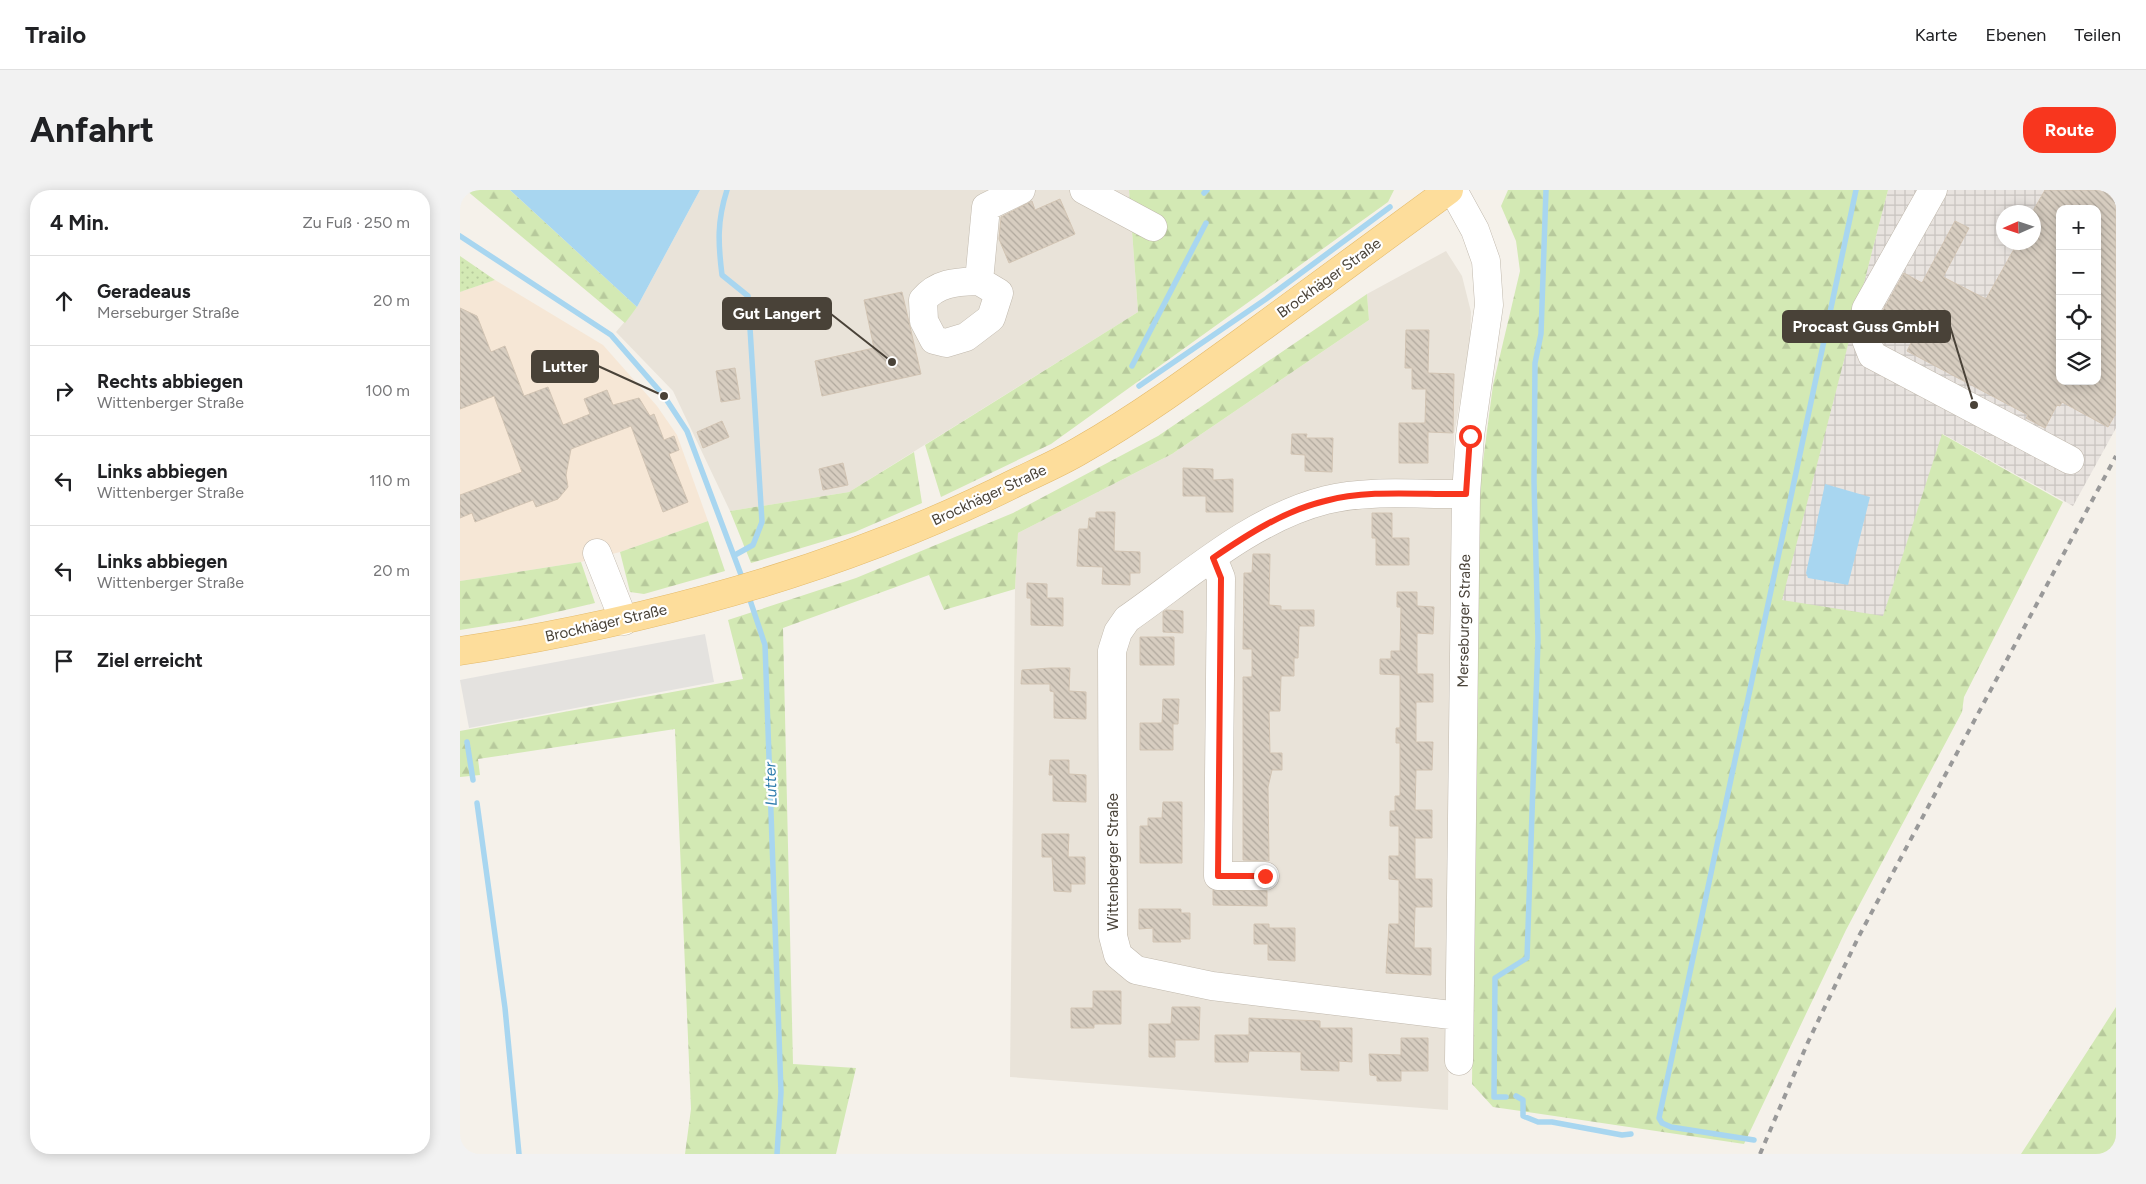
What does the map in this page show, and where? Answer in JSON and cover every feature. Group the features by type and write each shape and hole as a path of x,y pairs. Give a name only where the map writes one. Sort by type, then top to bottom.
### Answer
{"main road":[{"name":"Brockhäger Straße","path":"460,651 624,621 714,598 791,575 938,520 1081,450 1190,380 1451,190"}],"street":[{"path":"979,282 986,207 1022,190"},
{"path":"1084,190 1153,227"},
{"name":"Merseburger Straße","path":"1451,190 1475,230 1486,261 1489,305 1470,436 1466,494 1458,1016 1459,1061"},
{"path":"1933,190 1866,309 1863,332 1872,355 2070,460"},
{"name":"Wittenberger Straße","path":"1458,1016 1212,986 1136,970 1118,956 1113,936 1112,651 1118,632 1127,620 1245,535 1288,513 1326,500 1363,495 1466,494"},
{"path":"597,553 624,621"},
{"path":"1213,558 1221,578 1218,876 1265,876"}],"shaded area":[{"path":"700,190 1129,190 1138,312 849,492 730,511 673,391 616,332 637,307"},
{"path":"1888,190 2116,190 2116,428 2073,506 1943,434 1883,617 1781,601"},
{"path":"1446,251 1462,276 1471,312 1470,343 1454,436 1448,1110 1010,1077 1015,589 1018,533 1172,454 1369,320 1367,294"},
{"path":"495,280 603,345 657,406 677,435 708,521 620,552 581,562 460,581 460,292"},
{"path":"705,634 714,682 469,728 460,680"}],"green space":[{"path":"466,190 510,190 637,307 625,323"},
{"path":"1129,190 1394,190 1388,202 1051,444 941,497 925,445 1138,312"},
{"path":"1508,190 1888,190 1782,600 1883,616 1942,434 2063,502 1964,697 1962,712 1846,930 1744,1144 1493,1107 1472,1084 1479,492 1493,385 1520,271 1516,241 1501,206"},
{"path":"460,256 495,280 460,292"},
{"path":"1367,294 1369,320 1172,454 1018,533 1015,589 944,610 929,575 783,628 793,1064 856,1068 836,1154 685,1154 691,1109 675,729 478,759 480,775 460,777 460,731 743,679 728,620 856,578 1013,513 1158,436"},
{"path":"914,452 922,503 855,532 751,563 730,511 849,492"},
{"path":"708,521 725,571 644,594 630,592 620,552"},
{"path":"581,562 595,603 523,620 460,630 460,581"},
{"path":"2116,1007 2116,1154 2021,1154"}],"water":[{"path":"510,190 700,190 637,307"},
{"path":"1825,484 1870,497 1848,585 1808,578 1806,573"}],"building":[{"path":"2045,190 2116,190 2116,413 2108,427 2062,402 2060,406 2057,405 2045,428 2026,418 2028,415 1907,351 1913,339 1880,321 1881,314 1904,273 1922,283 1955,221 1969,228 1943,277 1986,299 2014,250 2041,250 2041,205 2036,205"},
{"path":"1060,199 1075,234 1009,263 999,239 1001,217 1032,201 1035,210"},
{"path":"902,292 921,374 822,396 815,361 874,348 864,300"},
{"path":"460,308 477,316 491,352 505,346 524,396 548,387 563,425 590,414 584,399 607,390 613,405 639,398 650,416 654,414 664,440 674,436 679,450 669,454 688,502 663,512 631,426 571,449 566,475 568,487 558,499 536,507 533,500 475,522 472,513 460,518 460,495 522,472 494,396 460,409"},
{"path":"1406,330 1429,330 1428,373 1454,374 1453,433 1428,432 1428,463 1399,463 1399,423 1425,423 1426,389 1412,389 1412,368 1405,368"},
{"path":"735,368 740,399 721,402 716,371"},
{"path":"722,421 729,437 703,448 697,432"},
{"path":"1292,434 1307,434 1306,438 1333,438 1332,472 1305,471 1305,455 1291,454"},
{"path":"843,463 848,485 823,490 819,469"},
{"path":"1183,468 1213,469 1213,480 1233,479 1233,512 1206,512 1206,496 1183,496"},
{"path":"1096,512 1115,512 1114,551 1140,552 1140,573 1130,573 1130,585 1102,584 1103,567 1077,566 1079,529 1088,529 1089,518 1096,518"},
{"path":"1372,513 1392,513 1392,538 1409,538 1409,565 1376,565 1376,538 1372,538"},
{"path":"1253,554 1270,554 1269,605 1281,606 1281,610 1314,610 1314,626 1299,626 1298,658 1294,658 1294,676 1281,676 1280,711 1269,711 1270,753 1282,753 1282,770 1272,770 1268,787 1269,861 1243,860 1243,677 1252,677 1252,649 1243,649 1244,573 1252,573"},
{"path":"1027,583 1047,584 1047,598 1063,598 1063,626 1031,625 1031,598 1027,598"},
{"path":"1397,592 1417,592 1417,606 1434,607 1433,634 1417,633 1417,674 1433,674 1433,702 1416,702 1416,742 1433,742 1432,770 1416,770 1415,810 1432,810 1432,838 1415,838 1415,879 1432,879 1432,907 1415,907 1414,948 1431,948 1431,975 1386,973 1389,924 1399,924 1399,880 1389,879 1389,856 1399,856 1399,826 1390,826 1390,811 1395,811 1395,796 1400,796 1400,743 1396,743 1396,728 1400,728 1400,675 1380,674 1380,659 1391,659 1391,651 1400,651 1401,607 1397,607"},
{"path":"1166,610 1183,611 1183,633 1163,632 1163,612"},
{"path":"1140,637 1174,637 1174,665 1140,665"},
{"path":"1070,668 1069,691 1086,692 1086,719 1054,718 1054,692 1050,691 1050,684 1021,684 1022,670"},
{"path":"1163,699 1179,699 1178,724 1173,724 1173,750 1140,750 1140,723 1162,723"},
{"path":"1050,760 1069,760 1069,774 1086,775 1086,802 1053,801 1053,775 1049,775"},
{"path":"1163,802 1182,802 1182,863 1140,863 1140,826 1148,826 1148,818 1162,818"},
{"path":"1042,834 1069,834 1068,857 1085,857 1085,884 1071,884 1071,892 1054,891 1052,857 1042,857"},
{"path":"1213,890 1267,891 1267,906 1213,905"},
{"path":"1139,909 1181,909 1181,913 1190,913 1190,939 1180,939 1181,942 1153,942 1153,928 1139,929"},
{"path":"1254,924 1269,924 1269,928 1295,928 1295,961 1268,960 1268,944 1254,944"},
{"path":"1093,991 1121,991 1121,1024 1094,1024 1094,1028 1071,1028 1071,1008 1093,1008"},
{"path":"1172,1007 1200,1007 1199,1040 1175,1040 1175,1057 1149,1057 1149,1024 1171,1024"},
{"path":"1249,1018 1320,1021 1320,1028 1352,1028 1352,1062 1339,1061 1339,1071 1301,1070 1301,1052 1249,1051 1248,1062 1215,1062 1215,1035 1249,1035"},
{"path":"1401,1038 1428,1038 1428,1071 1401,1071 1401,1081 1377,1081 1377,1076 1370,1075 1369,1054 1401,1055"}],"waterway":[{"path":"727,190 720,222 719,242 722,275 748,296 762,522 753,545 735,555"},
{"path":"1204,193 1207,190"},
{"path":"1506,1097 1494,1097 1495,978 1527,958 1538,640 1534,481 1535,363 1541,334 1546,190"},
{"path":"1754,1140 1671,1127 1662,1123 1659,1118 1856,190"},
{"path":"1139,386 1266,299 1390,207"},
{"path":"1132,366 1206,223"},
{"name":"Lutter","path":"460,236 611,335 664,396 687,431 743,580"},
{"name":"Lutter","path":"748,594 765,645 781,1092 777,1154"},
{"path":"467,742 473,780"},
{"path":"477,803 505,1008 519,1154"},
{"path":"1516,1096 1523,1100 1523,1116 1538,1122 1552,1122 1622,1135 1631,1134"}],"railway":[{"path":"1760,1154 1808,1042 1859,936 2116,456"}],"place":[{"name":"Gut Langert","path":"892,362"},
{"name":"Lutter","path":"664,396"},
{"name":"Procast Guss GmbH","path":"1974,405"}],"route":[{"path":"1265,876 1218,876 1221,578 1213,558 1245,535 1288,513 1326,500 1363,495 1466,494 1470,436"}]}
